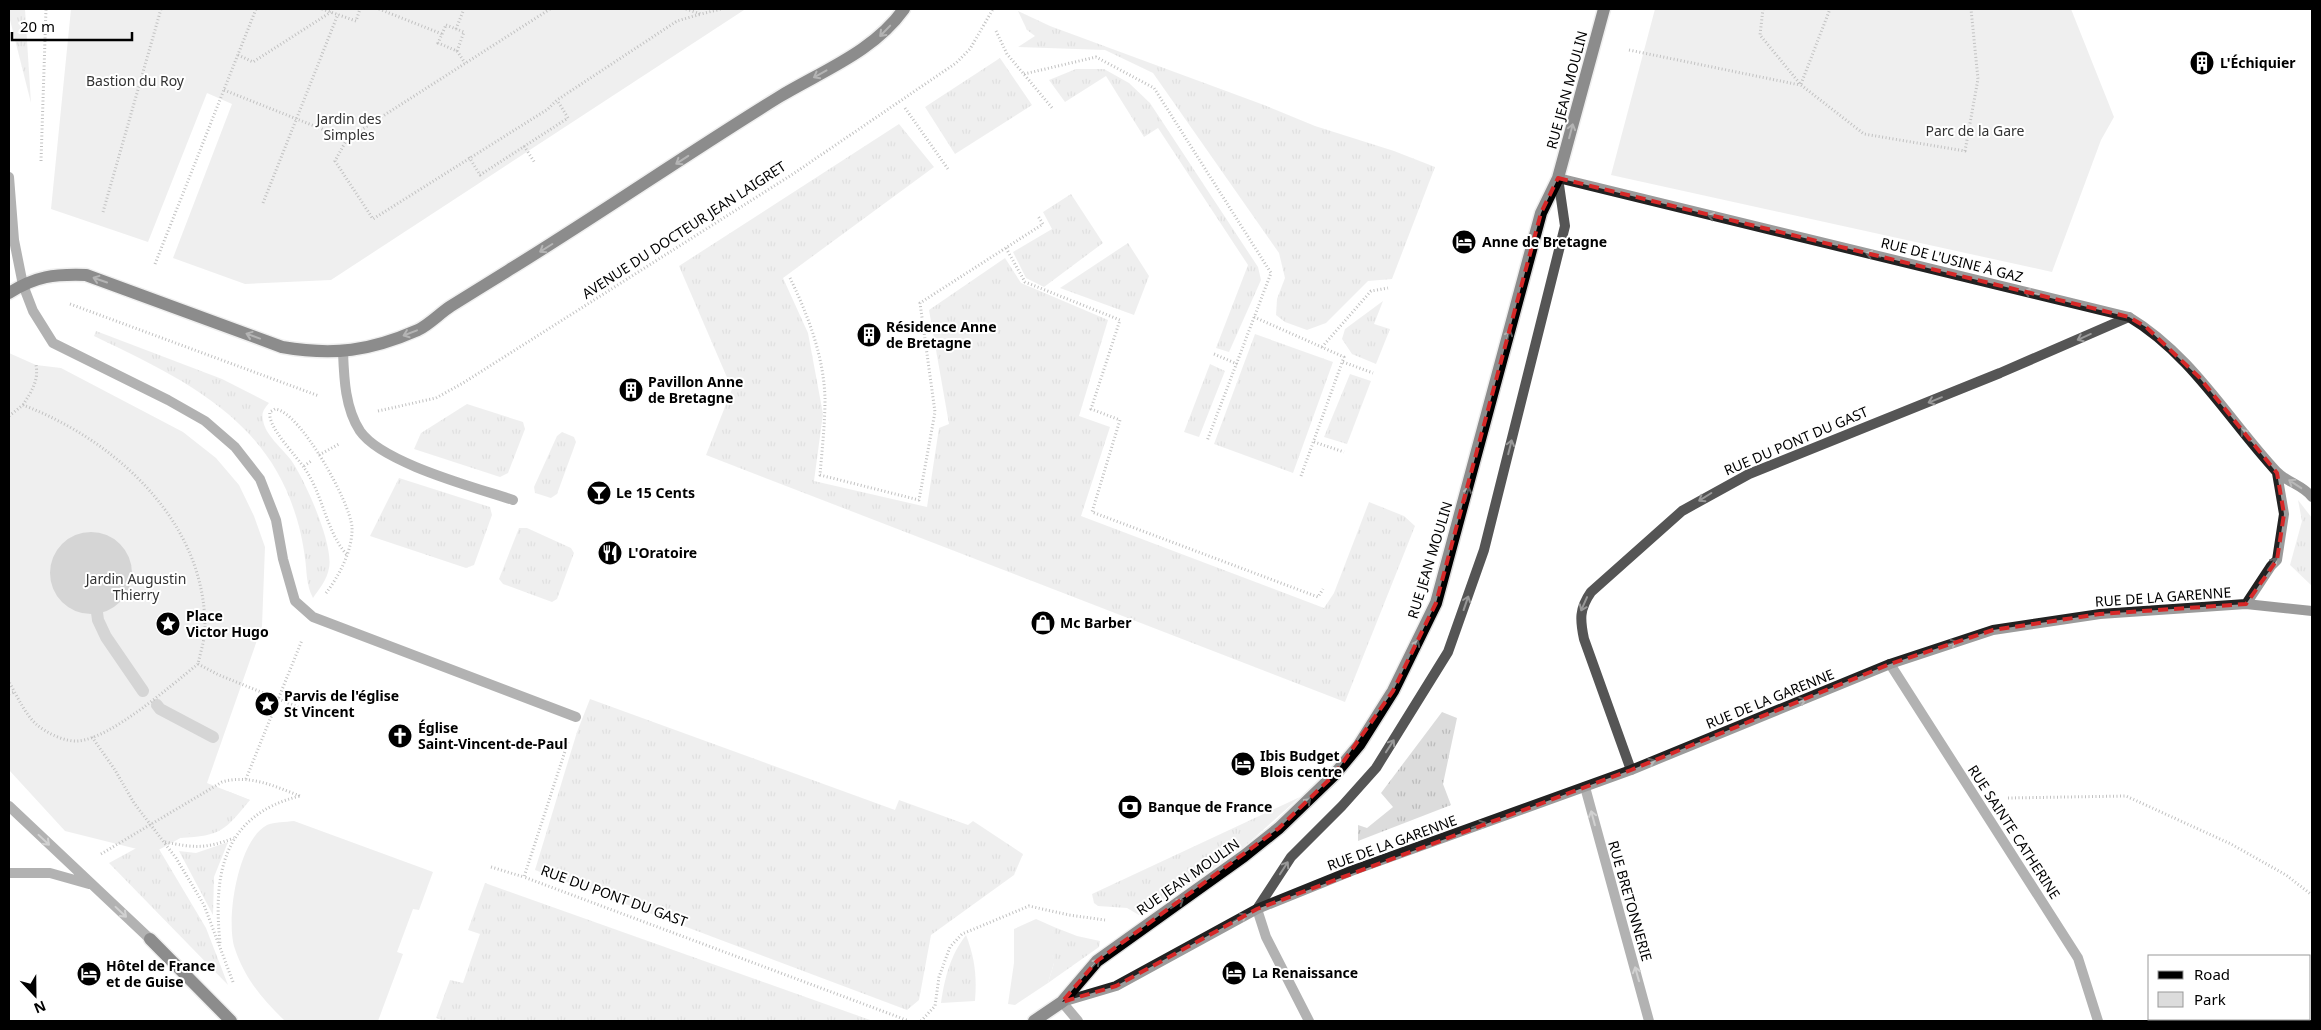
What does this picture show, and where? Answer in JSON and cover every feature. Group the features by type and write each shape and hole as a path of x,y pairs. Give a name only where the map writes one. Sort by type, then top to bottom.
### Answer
{"main road":[{"path":"9,293 23,285 57,274 86,275 282,346 310,352 343,352 369,348 420,329 450,306 568,234 780,97 863,50 882,36 904,9"},
{"name":"RUE JEAN MOULIN","path":"1034,1021 1062,1002 1097,961 1244,856 1294,814 1334,775 1358,745 1393,691 1436,603 1541,214 1558,178 1604,9"},
{"path":"150,939 231,1021"}],"street":[{"path":"9,178 10,219 23,285 33,311 53,343 168,400 205,421 235,447 260,479 276,520 283,559 295,601 313,617 576,718"},
{"name":"RUE DE L'USINE À GAZ","path":"1558,178 2129,317 2146,327 2199,377 2277,472 2308,492 2312,498"},
{"name":"RUE JEAN MOULIN","path":"1258,909 1292,857 1376,768 1448,652 1484,550 1566,226 1558,178"},
{"name":"RUE DU PONT DU GAST","path":"1631,770 1584,639 1580,619 1582,605 1590,592 1682,511 1749,474 2000,373 2129,317"},
{"path":"343,352 344,383 351,408 360,431 371,443 407,463 513,500"},
{"name":"RUE DE L'USINE À GAZ","path":"2246,604 2277,560 2284,514 2277,472"},
{"name":"RUE DE LA GARENNE","path":"1062,1002 1116,986 1258,909 1351,871 1585,788 1890,664 1993,630 2100,614 2246,604 2312,612"},
{"name":"RUE SAINTE CATHERINE","path":"1890,664 2078,958 2098,1021"},
{"name":"RUE BRETONNERIE","path":"1585,788 1650,1021"},
{"path":"9,806 150,939"},
{"path":"9,873 50,873 93,885"},
{"path":"1258,909 1266,937 1309,1021"},
{"path":"1062,1002 1078,1021"}],"path":[{"path":"41,161 46,9"},
{"path":"103,212 161,9"},
{"path":"155,264 256,9"},
{"path":"322,9 356,21 360,9"},
{"path":"379,9 442,34"},
{"path":"456,29 464,9"},
{"path":"550,9 347,139 335,161 373,219 548,109 557,100 677,21 721,9"},
{"path":"686,9 701,14"},
{"name":"AVENUE DU DOCTEUR JEAN LAIGRET","path":"76,306 351,408 374,412 403,407 436,398 464,383 793,174 956,63 970,49 993,9"},
{"path":"1763,9 1760,35 1801,85 1864,134 1965,151 1978,79 1971,9"},
{"path":"1801,85 1830,9"},
{"path":"238,55 252,62 331,12"},
{"path":"263,203 338,14"},
{"path":"457,51 464,32 446,25 438,44 457,51 465,63"},
{"path":"996,31 1007,54 1053,109"},
{"path":"1630,50 1801,85"},
{"path":"1024,74 1096,57 1154,88 1271,273 1207,441"},
{"path":"224,90 347,139"},
{"path":"469,157 480,175 568,118 557,100"},
{"path":"905,108 948,169"},
{"path":"524,146 534,163"},
{"path":"790,278 806,310 816,349 824,397 820,475 919,500 935,412 920,303 1043,224 1038,216"},
{"path":"1006,248 1025,282 1120,320 1091,409 1120,420 1092,512 1318,597 1323,589"},
{"path":"1322,347 1371,291 1388,288"},
{"path":"1254,317 1344,357 1301,476"},
{"path":"1214,354 1237,364"},
{"path":"1342,362 1373,373"},
{"path":"9,416 23,405 34,386 38,375 36,365"},
{"path":"9,682 35,723 56,736 77,741 92,737 122,721 198,664 205,633 203,595 195,567 179,532 158,498 122,462 83,434 52,416 23,405"},
{"path":"323,598 337,579 347,555 352,528 348,509 326,464 300,430 281,410 275,409 270,412 271,424 304,466 325,507 336,543 347,555"},
{"path":"1314,442 1344,452"},
{"path":"304,466 311,461"},
{"path":"246,779 303,636"},
{"path":"198,664 218,675 298,707"},
{"path":"9,694 15,692"},
{"name":"RUE DU PONT DU GAST","path":"576,718 524,877 909,1021"},
{"path":"92,737 150,826 164,842 204,905 221,949 238,985"},
{"path":"101,854 222,782 236,778 246,779 300,796 278,801 254,815 234,838 222,868 216,907 221,949"},
{"path":"2002,798 2126,796 2231,844 2286,875 2312,895"},
{"path":"164,842 190,848 210,846 234,838"},
{"path":"492,867 524,877"},
{"path":"921,1021 935,1006 939,976 950,946 962,934 1029,906 1069,916 1112,921"}],"highlighted area":[{"path":"1558,178 2129,317 2146,327 2199,377 2277,473 2284,514 2277,560 2246,604 2100,614 1993,630 1890,664 1631,770 1257,909 1116,986 1062,1002 1097,961 1279,828 1334,775 1393,691 1436,603 1541,213"}],"green space":[{"path":"9,9 25,9 31,103 9,16"},
{"name":"Jardin des Simples","path":"71,9 744,10 331,280 245,284 173,258 232,104 207,93 148,242 51,209"},
{"name":"Parc de la Gare","path":"1655,9 2071,9 2114,117 2101,140 2052,272 1611,175"},
{"path":"1018,11 1050,26 1264,105 1315,126 1394,151 1435,167 1392,279 1368,281 1326,323 1307,330 1285,322 1276,315 1277,299 1285,278 1279,253 1153,73 1105,50 1018,47 1035,36 1027,30"},
{"path":"1000,58 1032,105 955,154 925,107"},
{"path":"1076,69 1104,69 1129,83 1150,103 1258,267 1261,280 1229,352 1216,348 1248,265 1158,128 1144,137 1106,76 1065,102 1049,80"},
{"path":"899,124 934,167 783,278 808,333 823,414 814,481 927,507 939,428 949,424 929,310 1005,258 1021,283 1108,320 1079,416 1110,427 1081,516 1324,608 1334,593 1369,502 1404,516 1415,526 1345,702 706,455 732,389 679,266"},
{"path":"1071,194 1103,243 1044,287 1026,278 1013,252 1052,229 1043,212"},
{"path":"1128,243 1149,276 1134,315 1060,288"},
{"path":"1383,301 1374,324 1390,329 1376,364 1352,354 1342,339 1345,329"},
{"path":"96,331 222,379 269,403 263,412 264,426 270,436 291,460 304,482 327,544 329,568 327,576 313,598 308,583 298,521 280,477 261,448 239,424 214,402 156,367 94,336"},
{"path":"1255,334 1333,362 1293,473 1214,444"},
{"name":"Jardin Augustin Thierry","path":"9,353 36,365 61,368 183,432 216,458 239,485 254,516 265,547 262,626 207,783 250,800 153,853 65,831 9,770"},
{"path":"1210,364 1225,371 1199,437 1184,432"},
{"path":"1350,374 1371,381 1347,444 1324,437"},
{"path":"467,404 523,422 525,429 508,473 500,477 414,449 421,433"},
{"path":"562,432 574,437 576,442 557,494 551,498 535,493 534,487 557,436"},
{"path":"399,478 490,507 492,515 474,565 466,568 370,536"},
{"path":"2298,500 2312,518 2312,586 2290,565 2302,521"},
{"path":"519,528 527,528 571,548 574,553 557,599 552,602 503,584 499,579"},
{"path":"590,699 895,810 899,800 968,825 973,821 1023,854 1014,875 931,935 919,1000 907,1010 535,870 577,732"},
{"path":"1442,712 1457,718 1443,784 1451,805 1358,841 1358,825 1367,828 1393,807 1381,793"},
{"path":"227,791 250,800 228,825 214,833 180,838"},
{"path":"1300,797 1244,847 1179,892 1139,915 1127,908 1098,906 1094,903 1092,894"},
{"path":"294,821 433,872 419,910 413,909 397,952 403,954 378,1021 285,1021 269,1005 249,979 239,960 232,936 232,920 236,882 241,863 257,833 267,825"},
{"path":"153,839 206,928 228,985 109,863"},
{"path":"228,842 214,877 213,915 179,851 196,853"},
{"path":"485,883 873,1021 445,1021 436,1018 450,980 463,983 480,934 468,930"},
{"path":"1036,919 1054,927 1054,963 1048,983 1015,1005 1008,1004 1014,963 1014,929"},
{"path":"1054,927 1077,936 1100,941 1099,947 1048,983 1054,963"},
{"path":"966,935 975,968 975,1001 941,1003 949,967 960,943"}],"shaded area":[{"path":"83,532 99,532 114,539 125,550 132,565 129,589 120,602 99,614 83,614 68,607 57,596 50,581 50,565 57,550 68,539"}],"waterway":[{"path":"95,597 98,620 106,637 143,691"},
{"path":"157,705 160,709 213,737"}],"place":[{"name":"L'Échiquier","path":"2202,63"},
{"name":"Anne de Bretagne","path":"1464,242"},
{"name":"Résidence Anne de Bretagne","path":"869,335"},
{"name":"Pavillon Anne de Bretagne","path":"631,390"},
{"name":"Le 15 Cents","path":"599,493"},
{"name":"L'Oratoire","path":"610,553"},
{"name":"Mc Barber","path":"1043,623"},
{"name":"Place Victor Hugo","path":"168,624"},
{"name":"Parvis de l'église St Vincent","path":"267,704"},
{"name":"Église Saint-Vincent-de-Paul","path":"400,736"},
{"name":"Ibis Budget Blois centre","path":"1243,764"},
{"name":"Banque de France","path":"1130,807"},
{"name":"La Renaissance","path":"1234,973"},
{"name":"Hôtel de France et de Guise","path":"89,974"}],"park label":[{"name":"Bastion du Roy","path":"135,81"}]}
